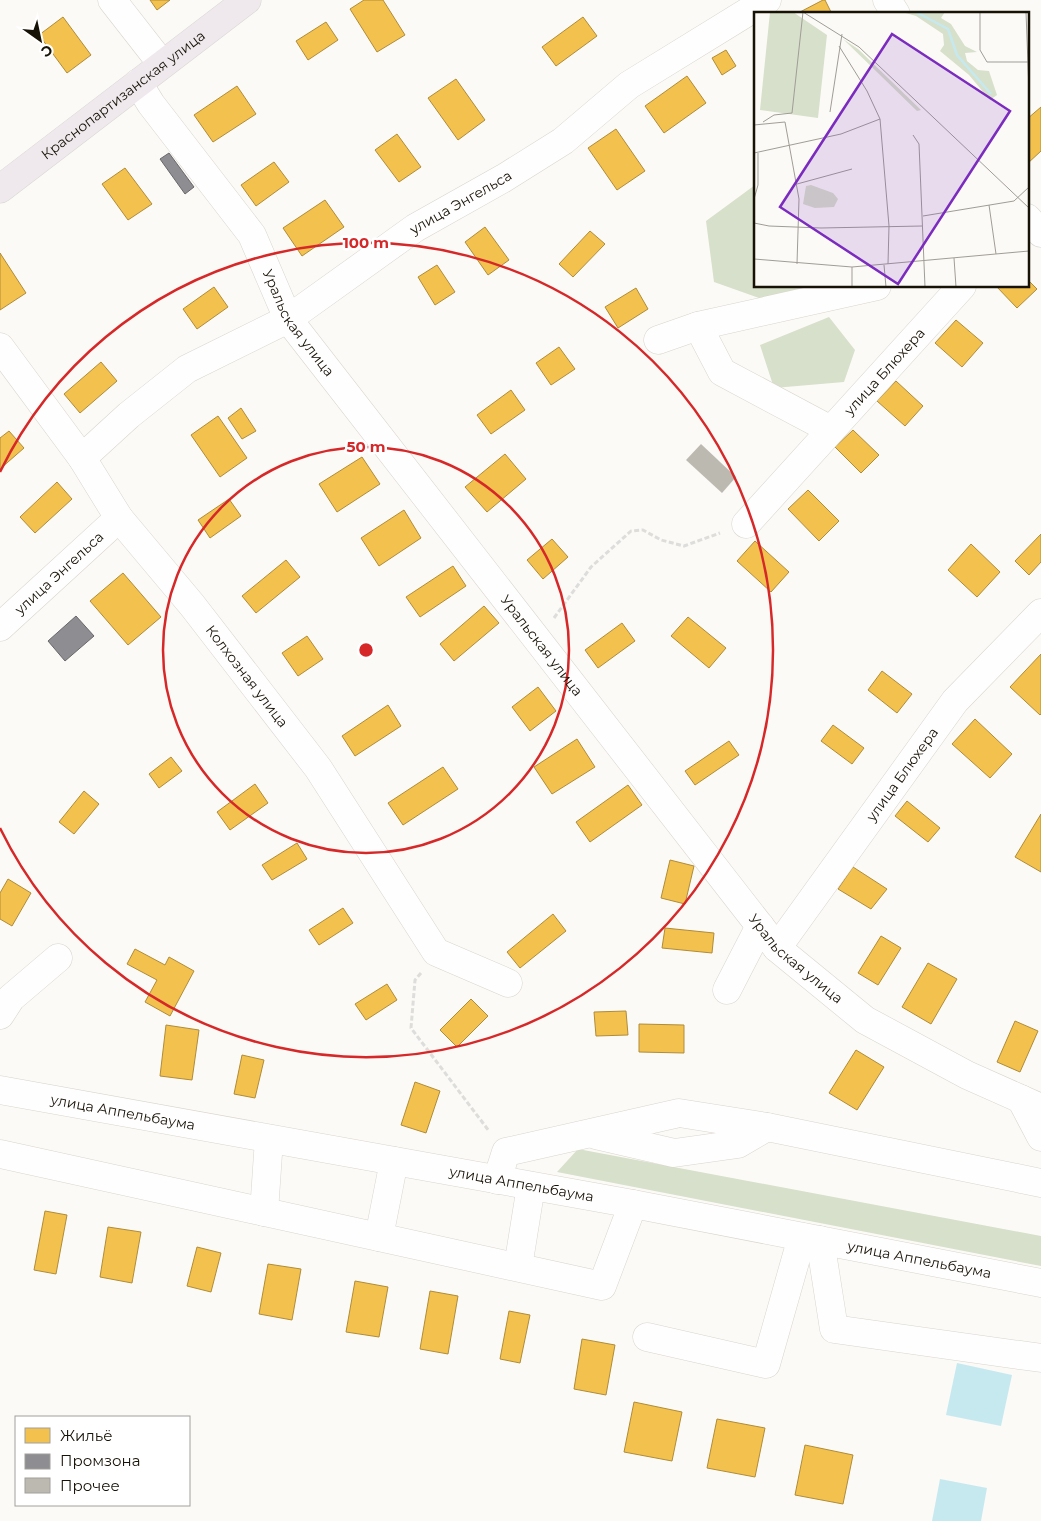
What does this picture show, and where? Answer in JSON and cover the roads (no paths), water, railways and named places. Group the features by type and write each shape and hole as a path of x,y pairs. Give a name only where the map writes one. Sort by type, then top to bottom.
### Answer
{"main road":[{"name":"Краснопартизанская улица","path":"0,189 247,0"}],"street":[{"path":"112,0 162,64"},
{"name":"улица Энгельса","path":"82,458 129,415 187,369 288,319 415,228 504,178 563,141 630,85 767,0"},
{"path":"887,0 895,12"},
{"name":"Уральская улица","path":"138,83 151,104 252,235 288,319 777,948 865,1020 967,1075 1031,1104"},
{"path":"1028,219 1041,233"},
{"path":"658,340 698,326 868,288"},
{"name":"улица Блюхера","path":"746,524 960,288"},
{"path":"698,326 722,372 831,430"},
{"name":"Колхозная улица","path":"0,347 82,458 119,518 192,604 318,768 436,952 508,983"},
{"name":"улица Энгельса","path":"0,627 119,518"},
{"name":"улица Блюхера","path":"777,948 955,702 1041,613"},
{"path":"727,990 760,926"},
{"path":"0,1016 11,998 58,958"},
{"name":"улица Аппельбаума","path":"0,1090 633,1204 1041,1283"},
{"path":"1031,1104 1041,1137"},
{"path":"497,1180 506,1152 679,1113 767,1127 1041,1183"},
{"path":"590,1133 674,1153 738,1144 767,1127"},
{"path":"264,1212 269,1138"},
{"path":"0,1154 602,1286 633,1204"},
{"path":"379,1237 394,1161"},
{"path":"518,1267 531,1186"},
{"path":"647,1337 766,1364 811,1238"},
{"path":"811,1238 834,1329 1041,1358"}],"water":[{"path":"957,1363 1012,1375 1001,1426 946,1415"},
{"path":"940,1479 987,1488 981,1521 932,1521"}]}
